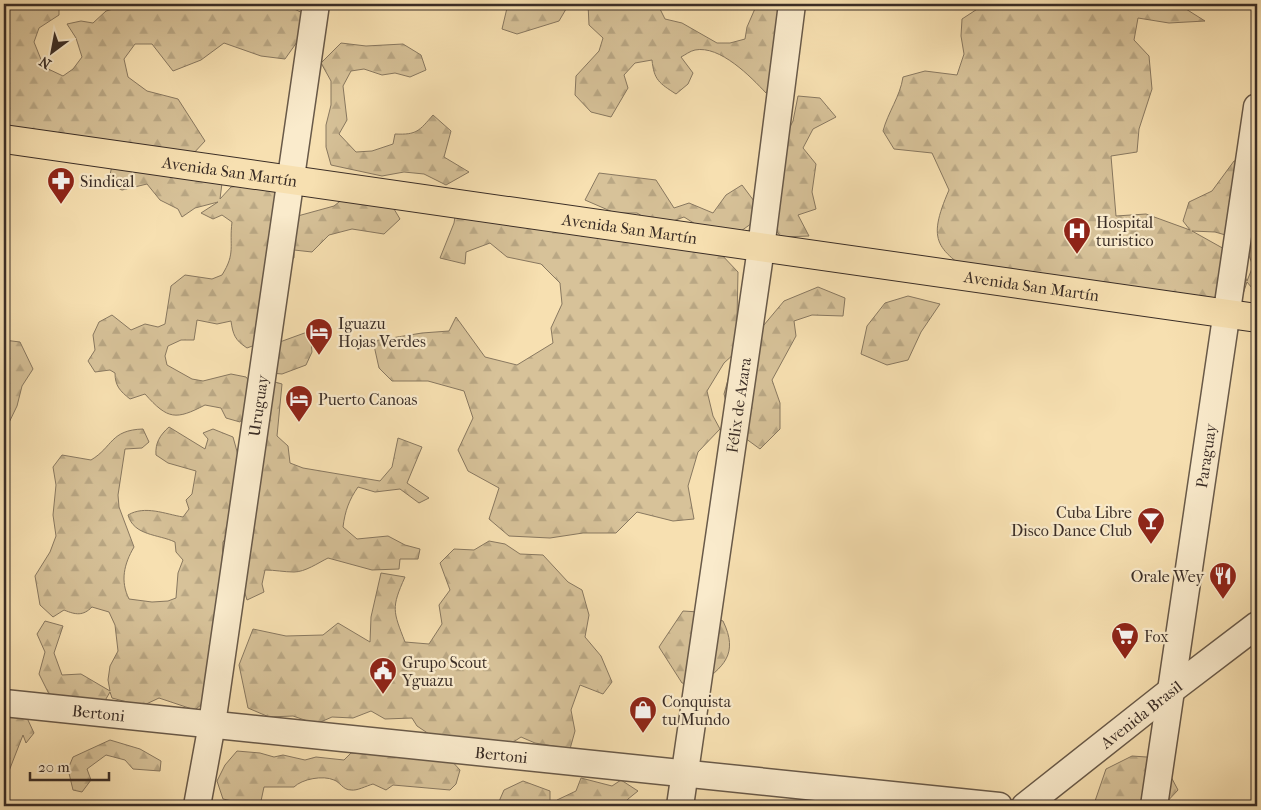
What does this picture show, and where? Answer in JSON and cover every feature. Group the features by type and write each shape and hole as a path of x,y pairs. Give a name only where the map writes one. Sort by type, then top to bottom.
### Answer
{"main road":[{"name":"Avenida San Martín","path":"4,139 1257,318"}],"street":[{"name":"Uruguay","path":"197,806 212,724 289,180 316,4"},
{"name":"Félix de Azara","path":"680,806 761,248 792,4"},
{"name":"Paraguay","path":"1154,806 1173,689 1257,107"},
{"name":"Avenida Brasil","path":"1026,806 1257,625"},
{"name":"Bertoni","path":"4,703 684,775 999,806"}],"green space":[{"path":"4,4 59,4 59,15 39,28 34,42 44,67 63,76 73,69 82,57 76,38 67,24 81,21 93,23 106,11 131,4 283,4 314,18 285,59 261,56 224,43 201,60 173,71 152,44 135,44 124,59 128,77 147,91 178,99 205,141 192,155 222,183 220,199 231,187 262,186 276,192 288,206 294,217 334,206 354,190 385,194 400,219 384,234 352,229 329,235 312,252 294,250 294,258 275,278 277,343 310,331 312,352 306,365 282,374 261,372 255,345 247,348 237,340 231,321 217,324 197,320 194,340 181,340 168,346 165,356 167,365 192,379 203,381 231,374 246,377 253,386 250,406 240,422 226,418 221,408 205,405 187,413 173,415 160,409 145,394 130,399 119,388 115,373 110,370 95,372 88,361 95,350 93,335 99,322 112,315 131,330 145,324 158,327 165,324 171,286 185,275 212,279 222,275 231,255 232,222 222,215 213,219 201,213 218,202 195,208 182,217 178,209 160,200 147,184 122,190 108,184 113,161 4,131"},
{"path":"513,4 569,4 559,21 517,34 502,29 507,8"},
{"path":"588,4 661,4 659,7 665,19 682,23 717,43 730,43 745,39 747,27 757,4 799,4 775,77 766,93 744,71 724,57 715,52 695,50 681,57 693,73 688,84 676,94 658,80 654,72 652,60 635,63 624,75 628,88 611,117 591,112 575,95 576,76 599,51 603,38 589,25"},
{"path":"985,4 1178,4 1205,21 1169,23 1138,18 1134,40 1149,56 1152,89 1139,129 1137,152 1111,156 1116,216 1146,214 1190,230 1183,221 1189,202 1212,191 1234,161 1257,162 1257,294 1247,282 1240,303 981,279 945,252 937,234 938,222 949,190 932,153 894,149 883,131 903,77 925,71 957,75 964,54 961,36 962,19","holes":["1192,231 1215,232 1243,240 1253,266 1247,281 1235,255"]},
{"path":"341,43 366,46 403,44 421,55 426,70 410,77 395,73 382,75 364,69 351,71 343,86 347,120 339,134 356,152 372,151 393,144 395,134 408,134 417,131 433,115 451,131 444,157 469,172 446,185 424,174 404,172 382,176 331,165 326,147 326,125 331,105 331,81 321,63"},
{"path":"798,96 820,98 836,117 813,129 803,148 816,164 812,192 816,209 798,215 809,236 781,237 765,215 772,162 793,121"},
{"path":"599,173 656,180 674,208 689,203 713,213 726,195 742,185 754,201 755,221 734,236 705,230 684,217 659,226 637,213 615,213 585,200"},
{"path":"457,204 556,227 582,236 615,227 719,252 738,272 737,319 747,342 724,363 707,391 713,416 720,429 698,452 688,486 694,519 673,521 637,512 616,533 583,533 550,538 509,536 489,519 499,488 468,471 458,450 473,418 464,391 428,381 392,381 379,368 373,341 422,333 449,331 456,317 485,357 517,365 553,343 551,328 562,304 560,283 541,264 507,257 490,243 466,252 465,264 440,258 454,223"},
{"path":"818,287 845,298 843,316 812,315 794,321 796,336 772,380 780,403 780,429 760,449 734,430 724,394 733,362 784,301"},
{"path":"908,296 940,304 921,332 908,360 887,365 861,354 867,326 885,303"},
{"path":"4,340 20,342 33,369 22,386 17,406 4,433"},
{"path":"261,378 282,384 277,436 288,446 290,463 303,468 380,481 392,467 398,438 422,447 407,483 429,498 419,503 400,489 375,492 358,487 348,506 343,527 357,539 388,536 405,545 420,549 418,559 400,559 399,569 372,570 328,558 298,572 265,570 262,584 264,592 247,600 243,587 257,450 267,437"},
{"path":"169,427 205,449 208,439 203,433 213,429 233,437 238,455 231,531 223,542 216,692 195,710 159,698 142,706 112,698 110,692 103,704 50,696 39,674 45,652 37,634 45,621 63,626 54,653 62,675 81,674 110,691 108,680 110,666 118,651 115,625 109,612 92,607 86,612 79,614 64,610 53,617 40,605 35,576 50,552 56,536 53,515 56,485 53,467 62,455 91,460 124,432 143,429 149,442 142,448 125,449 118,495 119,507 134,547 124,573 125,586 129,599 152,602 168,601 176,598 178,573 183,560 176,552 175,542 141,531 135,527 128,515 148,510 183,517 189,509 186,500 192,494 196,471 168,463 156,455 159,439"},
{"path":"489,541 505,544 520,554 543,555 568,582 582,590 589,615 585,637 601,656 612,682 603,694 580,685 571,710 575,731 570,749 535,743 521,737 495,754 453,750 417,726 412,718 385,719 371,711 353,718 332,717 316,724 293,716 269,717 248,708 239,665 253,629 286,636 323,635 338,623 370,642 371,617 381,573 405,577 397,596 395,610 405,642 429,644 442,624 439,605 450,590 440,563 454,549 474,550"},
{"path":"683,611 699,612 723,621 728,632 729,651 726,659 715,672 697,686 682,683 659,647"},
{"path":"4,703 21,705 34,733 26,743 23,735 9,771 4,770"},
{"path":"110,740 140,749 161,761 160,771 133,769 125,760 106,755 87,769 91,780 82,792 73,790 68,769 73,757"},
{"path":"403,744 449,758 460,770 456,784 450,790 393,785 386,790 373,784 359,789 348,790 334,780 319,778 307,780 294,787 264,787 261,801 251,805 223,799 217,781 225,765 237,751 260,753 274,757 283,755 305,760 316,757 344,760 351,753 392,755 395,758"},
{"path":"1132,756 1161,758 1178,790 1163,806 1099,806 1094,804 1106,769"},
{"path":"581,778 612,786 621,780 638,791 623,806 555,806 557,800 576,791"},
{"path":"523,781 550,791 550,806 497,806 504,790"}],"place":[{"name":"Sindical","path":"61,205"},
{"name":"Hospital turistico","path":"1077,255"},
{"name":"Iguazu Hojas Verdes","path":"319,356"},
{"name":"Puerto Canoas","path":"299,423"},
{"name":"Cuba Libre Disco Dance Club","path":"1151,545"},
{"name":"Orale Wey","path":"1223,600"},
{"name":"Fox","path":"1125,660"},
{"name":"Grupo Scout Yguazu","path":"383,695"},
{"name":"Conquista tu Mundo","path":"643,734"}]}
